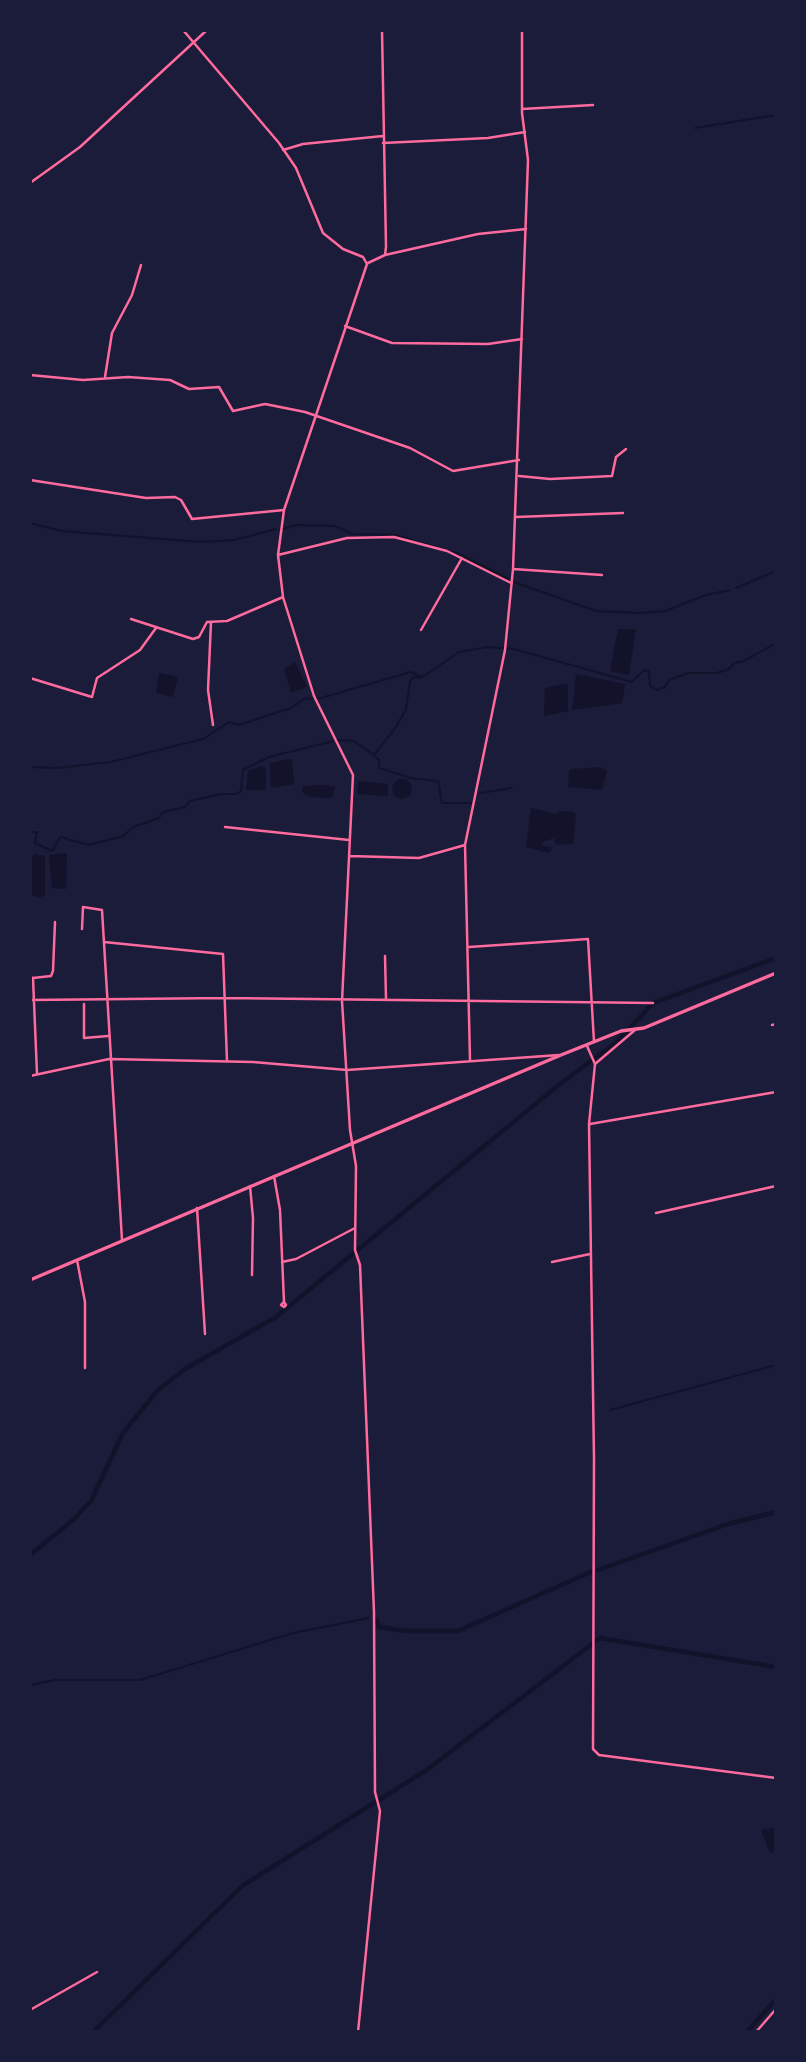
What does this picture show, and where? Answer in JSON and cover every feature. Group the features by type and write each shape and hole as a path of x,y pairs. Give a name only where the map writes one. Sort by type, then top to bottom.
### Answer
{"main road":[{"path":"30,1280 561,1055 776,973"}],"street":[{"path":"183,30 283,150 312,200 323,233 343,249 363,257 367,264"},
{"path":"30,183 80,147 207,30"},
{"path":"382,30 383,143 387,209 385,255"},
{"path":"470,1060 465,845 506,648 519,460 528,160 522,109 522,30"},
{"path":"522,109 593,105"},
{"path":"383,143 488,138 525,132"},
{"path":"283,150 353,137 383,136"},
{"path":"358,2032 380,1811 377,1800 374,1600 359,1255 355,1250 356,1166 342,999 353,775 314,696 283,597 278,555 284,510 318,416 367,264 385,255 478,234 526,229"},
{"path":"105,377 112,332 132,295 141,265"},
{"path":"345,326 393,343 488,344 522,339"},
{"path":"30,375 83,380 105,377 170,380 190,389 219,387 233,411 265,404 318,416 410,448 453,471 519,460"},
{"path":"518,476 550,479 612,476 616,457 626,449"},
{"path":"30,480 146,498 175,497 181,500 192,519 284,510"},
{"path":"516,517 623,513"},
{"path":"278,555 329,541 387,536 462,558 512,583"},
{"path":"421,630 462,558"},
{"path":"513,569 602,575"},
{"path":"131,618 193,639 199,637 207,622 226,621 283,597"},
{"path":"211,622 208,690 213,725"},
{"path":"30,678 92,698 97,678 140,650 156,628"},
{"path":"225,827 349,839"},
{"path":"349,856 419,858 465,845"},
{"path":"82,929 83,907 102,910 122,1240"},
{"path":"37,1074 32,977 51,976 55,922"},
{"path":"468,947 589,939 594,1042"},
{"path":"102,942 223,954 227,1061"},
{"path":"385,956 386,999"},
{"path":"32,1000 225,998 653,1003"},
{"path":"83,1004 84,1038 108,1036"},
{"path":"595,1062 634,1029"},
{"path":"587,1046 595,1062 589,1124 594,1753 776,1778"},
{"path":"30,1076 109,1059 227,1061 347,1070 561,1055"},
{"path":"589,1124 776,1092"},
{"path":"274,1176 284,1302"},
{"path":"250,1186 253,1218 252,1275"},
{"path":"656,1213 776,1186"},
{"path":"197,1208 205,1334"},
{"path":"282,1262 296,1259 355,1228"},
{"path":"552,1262 590,1254"},
{"path":"77,1260 85,1302 85,1368"},
{"path":"30,2010 97,1972"},
{"path":"756,2032 776,2010"}],"shaded area":[{"path":"618,629 636,629 629,675 610,671"},
{"path":"295,662 307,687 291,693 284,669"},
{"path":"159,673 178,677 173,697 156,693"},
{"path":"576,674 625,684 622,703 572,710"},
{"path":"568,685 568,711 544,716 545,688"},
{"path":"289,759 292,761 294,784 271,788 270,763"},
{"path":"261,766 266,768 266,790 246,790 248,771"},
{"path":"600,767 607,771 602,790 568,787 569,771"},
{"path":"402,779 409,782 412,789 409,796 402,799 395,796 392,789 395,782"},
{"path":"358,781 388,784 388,796 357,794"},
{"path":"303,786 335,787 332,798 309,797 302,792"},
{"path":"531,808 555,814 560,811 574,812 576,816 573,843 555,844 554,838 542,842 542,845 552,848 549,853 526,847"},
{"path":"67,853 66,889 52,888 49,855"},
{"path":"34,854 45,856 45,895 39,898 32,895 31,862"},
{"path":"776,1827 776,1852 770,1853 761,1830"}],"waterway":[{"path":"695,128 776,115"},
{"path":"30,523 62,531 200,542 234,540 276,529"},
{"path":"283,529 296,525 335,526 353,534 395,535 459,554 509,579"},
{"path":"736,588 776,571"},
{"path":"514,582 596,611 640,613 665,611 706,595 730,590"},
{"path":"338,740 354,741 374,755 406,709 410,681 414,677 421,678 459,652 488,647 514,649 632,682 643,671 649,670 650,686 656,690 665,687 669,680 689,673 717,673 729,669 734,663 744,661 776,643"},
{"path":"30,767 57,768 111,762 203,739 229,722 239,725 291,708 304,699 321,698 411,672 421,677"},
{"path":"30,832 37,832 35,843 52,851 60,837 89,845 123,836 133,827 159,818 163,812 185,807 190,801 221,794 236,794 241,791 243,770 269,757 333,741"},
{"path":"374,755 379,760 379,768 411,778 438,781 442,803 472,803"},
{"path":"480,793 512,788"},
{"path":"30,1555 73,1520 91,1501 123,1433 157,1391 185,1369 276,1317 561,1083 616,1043 653,1003 776,958"},
{"path":"610,1410 776,1365"},
{"path":"598,1570 728,1524 776,1512"},
{"path":"377,1620 379,1627 406,1631 458,1631 593,1571"},
{"path":"30,1685 55,1680 140,1680 293,1633 369,1618"},
{"path":"93,2032 242,1886 425,1771 600,1638 776,1667"},
{"path":"747,2032 776,1999"}]}
